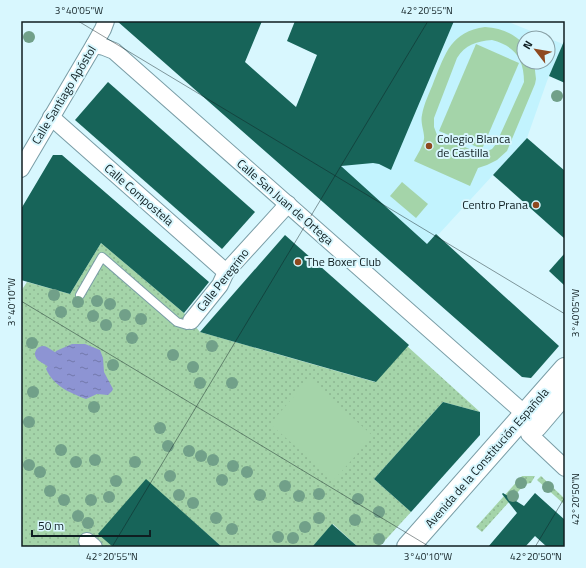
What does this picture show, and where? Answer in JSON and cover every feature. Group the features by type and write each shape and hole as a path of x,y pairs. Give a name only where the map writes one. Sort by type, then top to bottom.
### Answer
{"highway":[{"name":"Avenida de la Constitución Española","path":"429,547 527,424 565,369"},
{"name":"Avenida de la Constitución Española","path":"408,547 502,441 547,412 565,392"}],"street":[{"name":"Calle Santiago Apóstol","path":"21,169 94,45 106,21"},
{"name":"Calle San Juan de Ortega","path":"94,45 114,51 288,204 527,424 565,468"},
{"name":"Calle Compostela","path":"51,117 226,272"},
{"name":"Calle Peregrino","path":"191,321 220,285 226,272 288,204"}],"lane":[{"path":"80,294 102,257 177,322 187,325 191,321"}],"shaded area":[{"name":"Colegio Blanca de Castilla","path":"331,21 506,21 528,30 516,30 516,70 552,70 527,138 402,272 313,193 348,154 296,107"},
{"name":"Colegio Blanca de Castilla","path":"556,41 563,44 556,60"}],"green space":[{"path":"485,27 511,34 516,37 516,54 507,46 492,40 472,44 460,54 457,58 434,118 434,127 437,135 481,154 492,149 496,144 524,82 523,70 535,70 536,79 507,151 497,160 478,168 470,186 414,161 424,139 422,118 427,98 446,52 464,33"},
{"path":"476,44 516,62 516,70 482,149 439,131"},
{"path":"402,182 428,204 416,218 390,196"},
{"path":"101,243 184,313 200,332 375,382 407,346 480,412 443,402 374,479 411,512 379,547 358,547 333,524 312,547 222,547 146,480 113,547 21,547 21,291 27,282 70,294"},
{"path":"309,379 373,436 334,480 270,424"},
{"path":"522,476 535,476 531,483 525,484 482,532 476,527"},
{"path":"541,476 565,499 565,505 537,480"}],"water":[{"path":"72,344 85,344 100,350 103,358 104,372 113,389 108,395 97,394 86,399 62,388 49,375 46,369 56,351"}],"building":[{"path":"117,21 262,21 245,62 296,107 317,55 287,41 295,21 454,21 391,170 379,164 373,163 341,166 427,244 436,234 559,346 531,378 522,377"},
{"path":"565,39 565,83 549,76 552,70 556,70 556,60"},
{"path":"108,82 255,212 222,249 75,120"},
{"path":"527,138 565,171 565,239 493,175"},
{"path":"53,155 62,155 209,282 184,313 101,243 70,294 21,280 21,209"},
{"path":"285,235 409,345 376,382 200,332"},
{"path":"565,253 565,286 549,271"},
{"path":"443,402 480,412 480,435 411,512 374,479"},
{"path":"146,479 222,547 113,547 98,534"},
{"path":"503,493 524,506 535,493 565,520 565,547 547,547 535,536 525,547 488,547 517,513 502,494"},
{"path":"332,524 358,547 312,547"}],"waterway":[{"path":"43,354 51,359"}],"place":[{"name":"Colegio Blanca de Castilla","path":"429,146"},
{"name":"Centro Prana","path":"536,205"},
{"name":"The Boxer Club","path":"298,262"}]}
